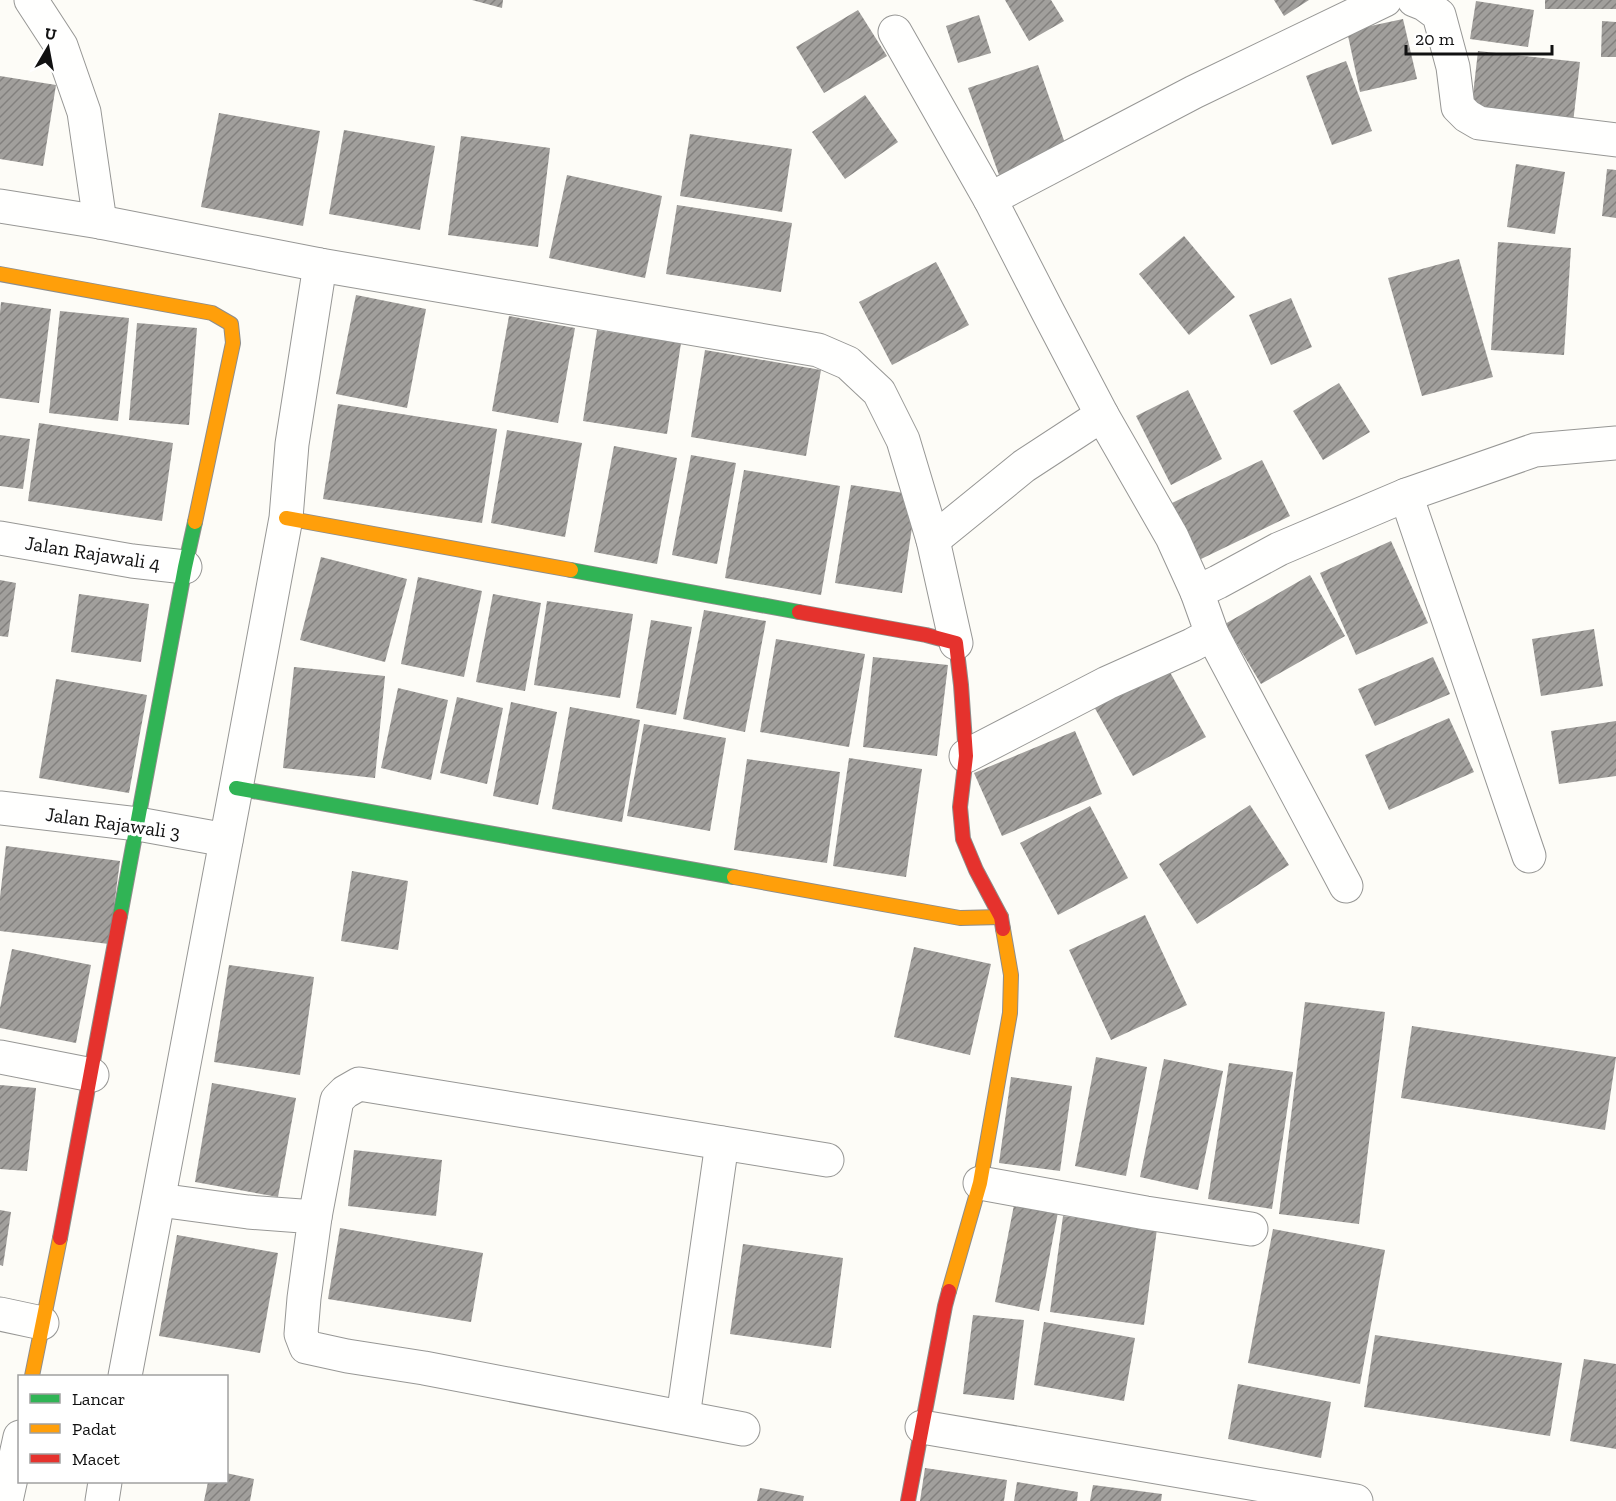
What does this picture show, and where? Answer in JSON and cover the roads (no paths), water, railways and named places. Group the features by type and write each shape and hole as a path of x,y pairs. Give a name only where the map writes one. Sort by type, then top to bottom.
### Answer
{"street":[{"path":"31,0 61,46 84,111 100,222"},
{"path":"990,199 1194,92 1386,0"},
{"path":"1414,0 1439,15 1453,67 1458,107 1467,116 1479,123 1616,140"},
{"path":"895,32 990,199 1102,415 1172,537 1197,592 1212,634 1346,886"},
{"path":"0,206 100,222 320,265 818,350 848,363 879,392 903,440 933,540 956,643 961,685 966,756 960,807 963,838 976,870 1001,917 1011,975 1010,1013 980,1183 945,1306 908,1501"},
{"path":"125,1375 286,518 292,444 320,265"},
{"path":"0,274 212,313 231,324 233,343 185,567 92,1075 32,1375"},
{"path":"933,540 1024,466 1102,415"},
{"path":"1197,592 1279,549 1406,495 1535,450 1616,443"},
{"path":"1406,495 1529,856"},
{"path":"286,518 903,631 956,643"},
{"name":"Jalan Rajawali 4","path":"0,538 132,561 185,567"},
{"path":"966,756 1107,683 1212,634"},
{"path":"236,789 960,918 1001,917"},
{"name":"Jalan Rajawali 3","path":"0,808 138,824 226,840"},
{"path":"0,1057 92,1075"},
{"path":"743,1429 306,1347 301,1334 304,1298 315,1217 337,1100 359,1084 827,1160"},
{"path":"682,1417 722,1143"},
{"path":"980,1183 1146,1213 1251,1228"},
{"path":"159,1200 248,1212 315,1217"},
{"path":"0,1314 42,1323"},
{"path":"922,1427 1356,1501"},
{"path":"6,1501 18,1446"},
{"path":"102,1501 105,1483"}]}
